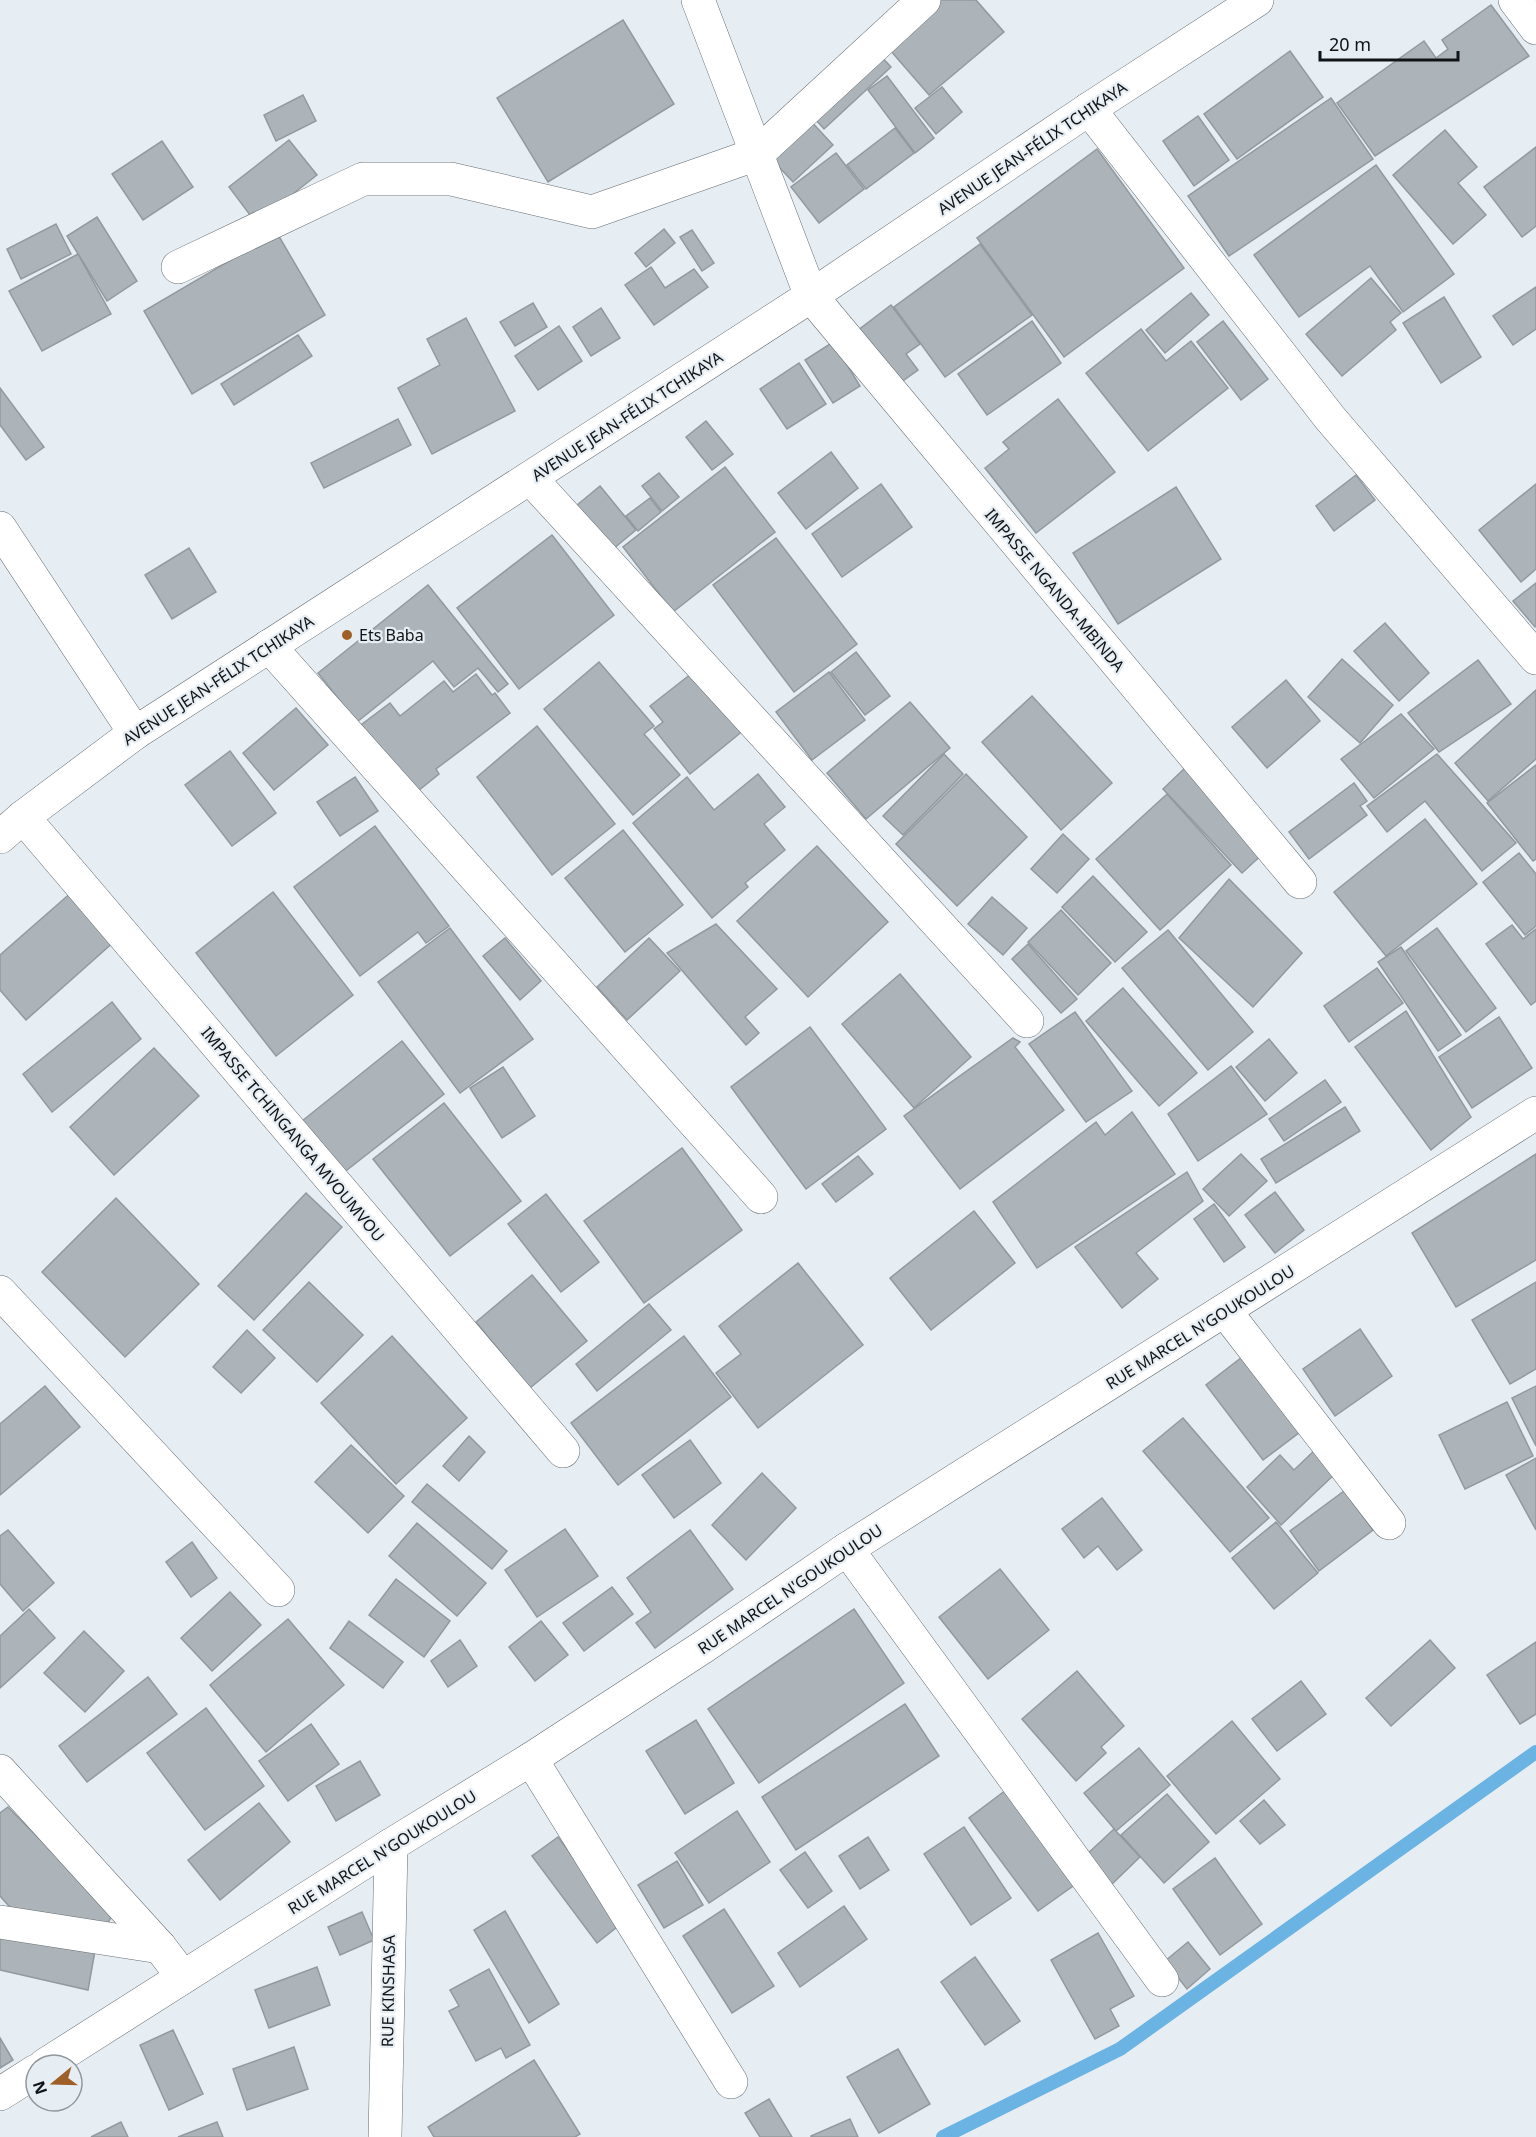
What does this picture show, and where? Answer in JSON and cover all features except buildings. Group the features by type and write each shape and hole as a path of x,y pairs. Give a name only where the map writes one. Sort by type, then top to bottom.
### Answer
{"street":[{"name":"IMPASSE NGANDA-MBINDA","path":"698,0 811,296 1299,882"},
{"path":"178,267 363,179 451,179 592,212 757,154 924,0"},
{"name":"AVENUE JEAN-FÉLIX TCHIKAYA","path":"12,827 135,733 531,479 1257,0"},
{"path":"1515,0 1536,28"},
{"path":"1089,109 1330,418 1536,658"},
{"path":"531,479 1027,1021"},
{"path":"0,528 135,733"},
{"path":"269,646 761,1197"},
{"name":"IMPASSE TCHINGANGA MVOUMVOU","path":"12,827 563,1451"},
{"name":"RUE MARCEL N'GOUKOULOU","path":"64,2053 531,1759 703,1647 847,1549 1536,1113"},
{"path":"0,1292 278,1590"},
{"path":"1225,1311 1389,1523"},
{"path":"847,1549 1162,1980"},
{"path":"531,1759 731,2082"},
{"path":"0,1771 160,1947 183,1977"},
{"name":"RUE KINSHASA","path":"385,2137 391,1845"},
{"path":"0,1922 160,1947"},
{"path":"0,2094 24,2079"}],"waterway":[{"path":"943,2137 1120,2049 1536,1752"}],"place":[{"name":"Ets Baba","path":"347,635"}]}
